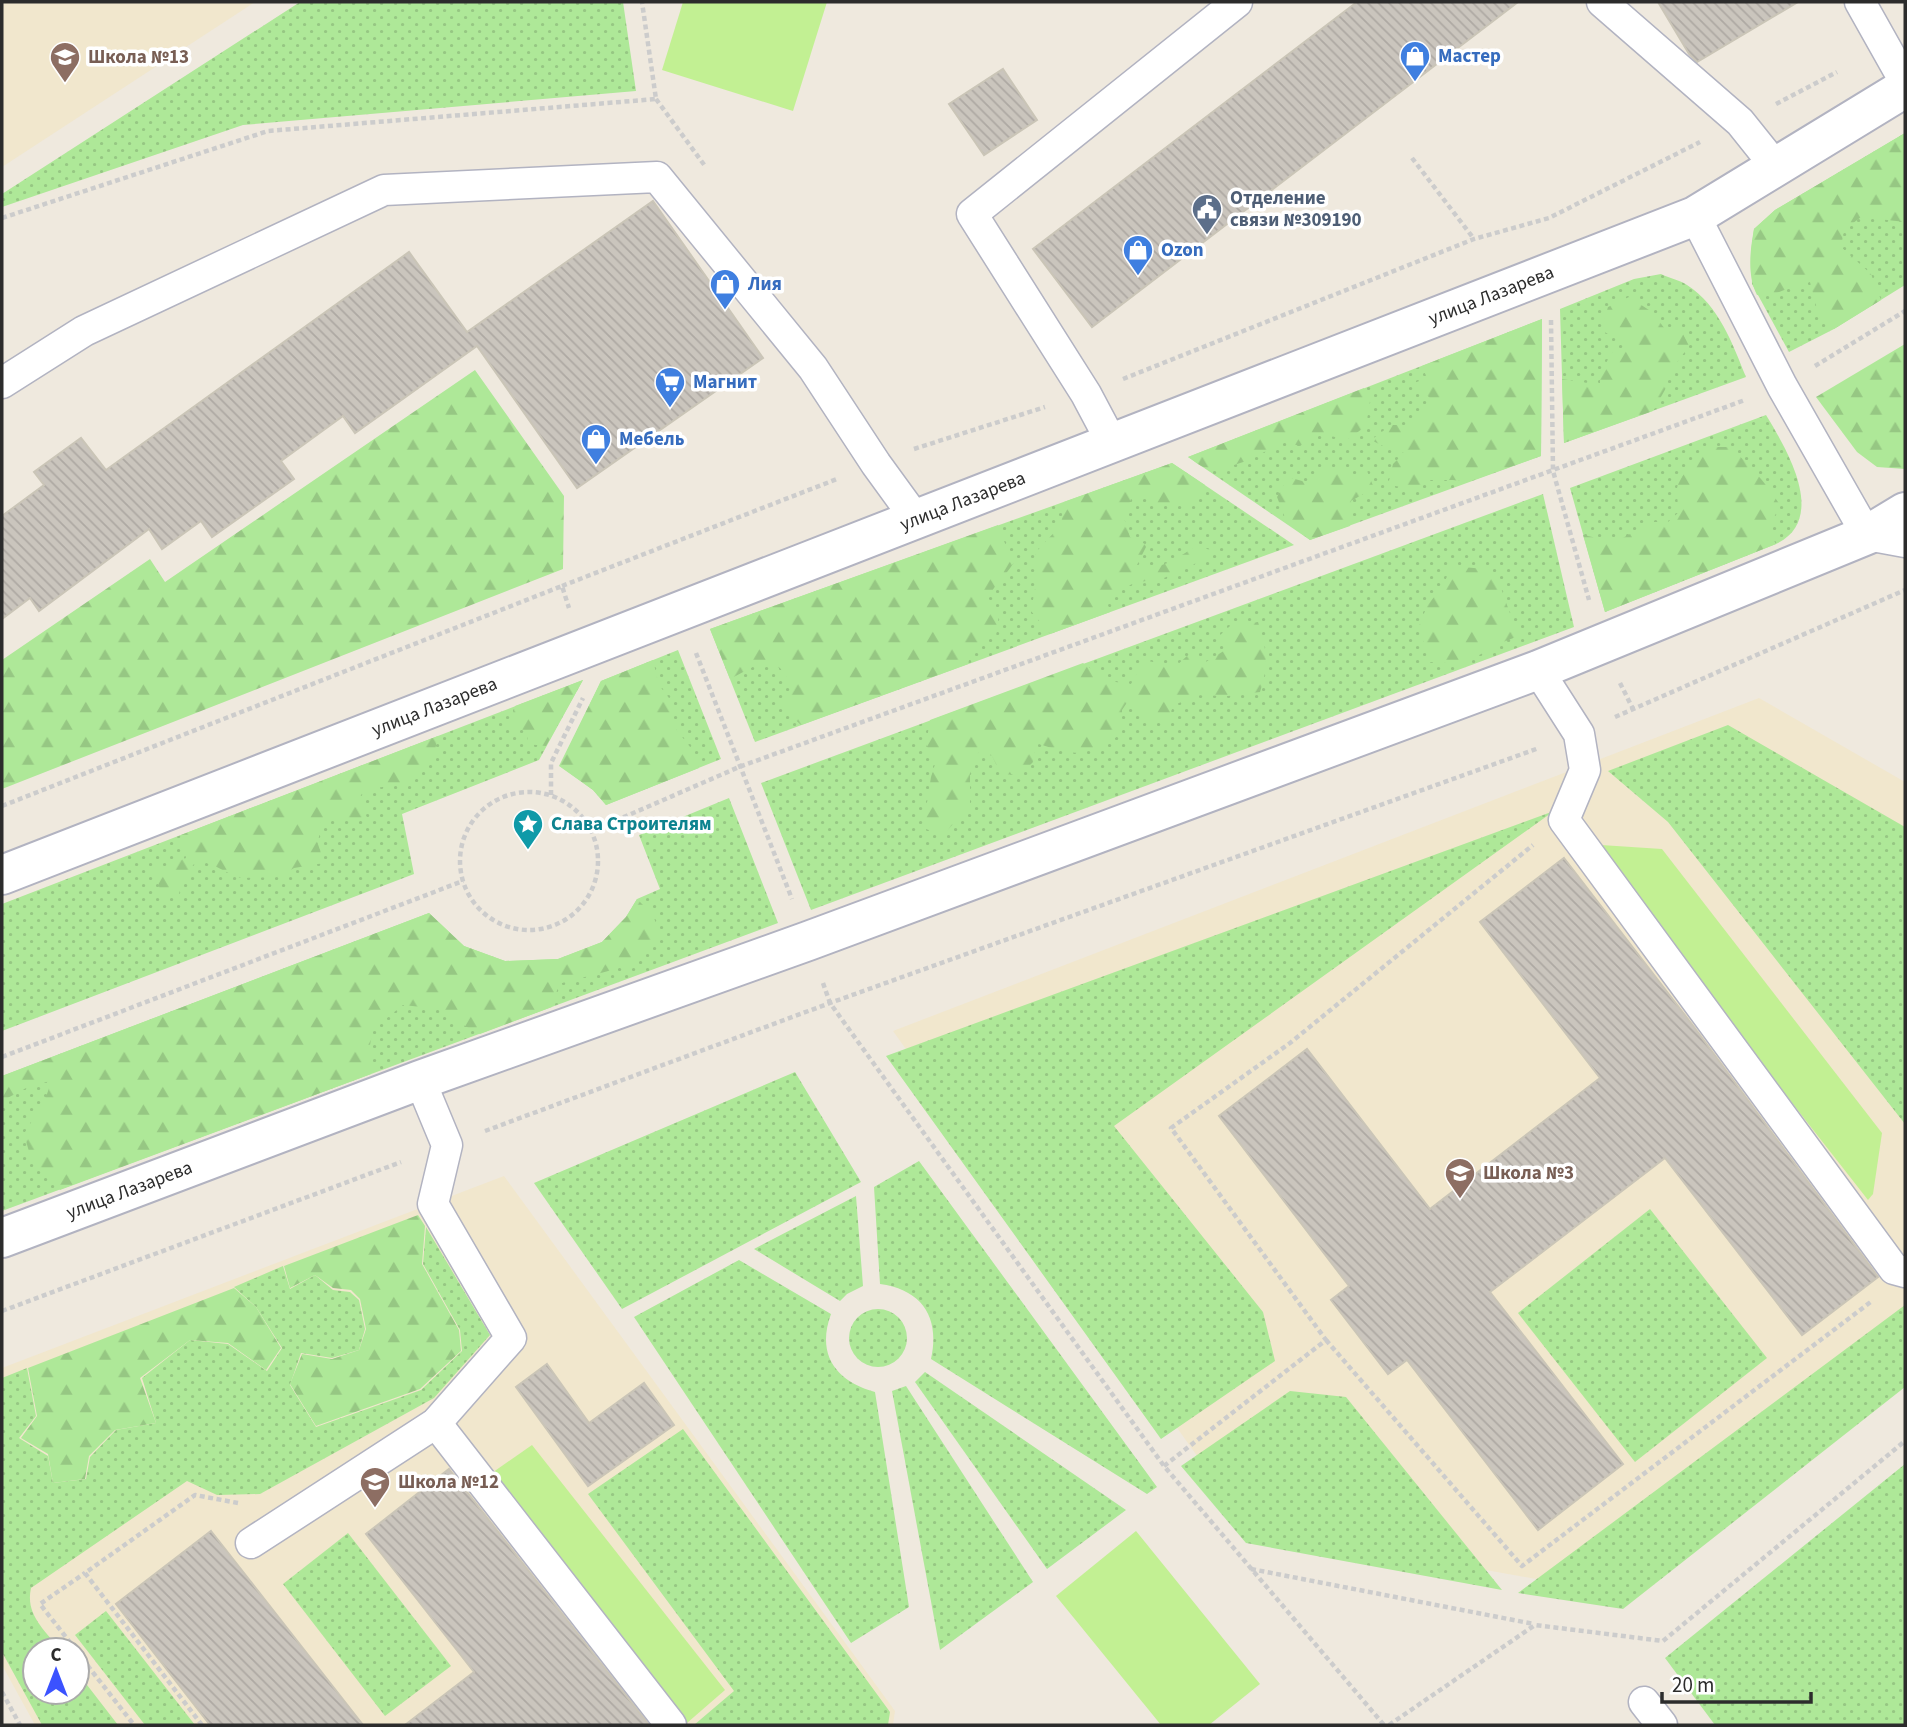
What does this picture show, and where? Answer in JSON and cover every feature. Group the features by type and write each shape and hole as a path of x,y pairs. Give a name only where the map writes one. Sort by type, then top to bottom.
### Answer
{"main road":[{"name":"улица Лазарева","path":"2,874 1695,216 1905,88"},
{"name":"улица Лазарева","path":"2,1238 420,1080 808,941 1538,670 1867,535 1905,512"}],"lane":[{"path":"1112,443 1086,394 972,214 1237,2"},
{"path":"1602,2 1740,122 1776,167"},
{"path":"1860,2 1905,82"},
{"path":"2,383 84,331 384,190 657,177 813,368 916,519"},
{"path":"1695,216 1782,386 1867,535 1905,542"},
{"path":"1538,670 1578,734 1585,770 1564,820 1894,1269 1905,1272"},
{"path":"251,1543 436,1423 511,1338 433,1204 447,1145 420,1080"},
{"path":"436,1423 671,1725"}],"path":[{"path":"2,218 268,131 656,99 642,2"},
{"path":"2,806 913,449 1086,394 1474,239 1549,218 1886,47"},
{"path":"1412,158 1474,239"},
{"path":"1549,218 1553,471 1602,644 1633,709"},
{"path":"592,831 739,767 1782,386 1905,311"},
{"path":"562,586 583,648"},
{"path":"830,1003 1578,734 1905,590"},
{"path":"692,640 830,1003 1164,1466 1251,1569 1387,1725 1535,1625"},
{"path":"551,795 551,763 587,690"},
{"path":"513,793 551,795 567,803 582,816 592,831 598,868 593,887 584,903 570,916 554,925 517,929 499,923 483,912 471,898 463,881 460,863 462,844 469,826 481,811 495,800 513,793"},
{"path":"1564,820 1290,1043 1171,1128 1326,1340 1522,1566 1872,1301"},
{"path":"2,1057 463,881"},
{"path":"1164,1466 1326,1340"},
{"path":"1251,1569 1535,1625 1663,1641 1905,1441"},
{"path":"65,1636 40,1604 85,1573"},
{"path":"91,1670 134,1725"},
{"path":"2,1692 20,1725"}],"shaded area":[{"name":"Школа №13","path":"2,2 255,2 2,167"},
{"name":"Школа №3","path":"1759,698 1905,782 1905,1369 1619,1594 1248,1527 893,1031"},
{"name":"Школа №12","path":"504,1176 895,1711 893,1725 35,1725 25,1706 91,1706 91,1636 21,1636 21,1700 2,1665 2,1368"}],"green space":[{"path":"300,2 623,2 636,91 243,125 2,207 2,194"},
{"path":"683,2 827,2 793,111 662,70"},
{"path":"1905,133 1905,285 1834,329 1789,352 1752,284 1751,251 1754,229 1775,210"},
{"path":"1905,133 1905,222 1861,217 1844,230 1841,247 1871,274 1881,300 1834,329 1819,317 1810,282 1771,294 1757,295 1751,271 1754,229 1775,210"},
{"path":"1661,274 1687,285 1708,303 1724,326 1746,377 1564,443 1560,309 1634,279"},
{"path":"1629,297 1652,312 1665,329 1679,326 1689,346 1665,379 1666,388 1653,411 1564,443 1562,379 1600,385 1600,373 1613,351 1629,346 1601,330 1608,307"},
{"path":"1542,319 1541,456 1310,540 1188,457"},
{"path":"1542,319 1541,456 1468,482 1430,480 1416,489 1388,485 1393,464 1404,453 1371,440 1391,425 1414,425 1432,400 1414,383 1427,378 1422,366"},
{"path":"1905,344 1905,469 1877,467 1857,452 1816,397"},
{"path":"475,370 564,496 563,569 2,789 2,660 150,559 165,582"},
{"path":"1364,388 1370,401 1366,426 1347,440 1319,433 1300,446 1281,441 1265,452 1227,467 1204,467 1188,457"},
{"path":"1766,415 1792,464 1798,482 1800,518 1792,533 1776,544 1605,612 1570,488"},
{"path":"1706,447 1730,447 1769,489 1780,505 1768,530 1776,544 1605,612 1583,535 1611,540 1623,538 1646,522 1668,522 1679,512 1677,489 1681,479"},
{"path":"1172,463 1294,545 755,742 710,629"},
{"path":"1172,463 1205,485 1188,503 1161,506 1144,496 1131,499 1124,518 1130,537 1147,545 1137,565 1160,566 1194,547 1213,550 1193,565 1164,578 1134,583 1106,598 1110,612 1050,634 1031,611 1038,572 1035,553 1061,525 1064,502"},
{"path":"1365,466 1374,488 1351,501 1353,514 1350,526 1310,540 1287,523 1277,497 1288,477 1309,483 1319,470 1345,471 1354,481"},
{"path":"1543,494 1574,627 811,910 761,783"},
{"path":"998,525 1006,546 1016,559 988,598 999,614 996,636 973,645 968,664 801,725 783,708 792,685 780,668 760,663 730,679 710,629"},
{"path":"1451,566 1485,569 1501,588 1513,622 1521,635 1498,644 1464,664 1429,662 1419,626 1427,606 1444,584"},
{"path":"1258,622 1266,657 1260,692 1228,696 1195,695 1173,706 1167,723 1143,718 1128,701 1122,710 1122,734 1097,747 1072,753 1036,743 1033,762 1020,775 1001,774 992,756 979,751 970,774 970,806 943,835 923,828 936,761 926,745 930,720 1083,663 1108,681 1131,684 1144,660 1175,667 1187,656 1204,663 1227,649 1216,639 1230,626"},
{"path":"678,650 721,759 606,805 593,790 560,766 601,681"},
{"path":"653,660 659,685 672,702 672,724 694,752 699,768 606,805 593,790 559,766 601,681"},
{"path":"583,680 539,760 402,814 414,874 2,1031 2,904"},
{"path":"583,680 546,746 527,744 528,732 510,725 515,706"},
{"path":"1728,725 1905,827 1905,1124 1668,822 1608,771"},
{"path":"438,736 433,759 413,782 364,790 360,797 368,821 332,817 321,821 318,844 324,863 294,868 280,877 238,878 197,860 182,880 179,894 161,894 155,870 186,858 181,835"},
{"path":"729,798 778,923 2,1211 2,1076 429,913 464,946 505,961 558,959 602,942 626,917 637,899 660,889 639,835"},
{"path":"1554,811 1114,1126 1263,1312 1275,1361 1161,1439 886,1056"},
{"path":"1601,845 1662,849 1882,1133 1873,1194 1868,1200 1601,859"},
{"path":"637,899 653,915 659,932 650,950 631,963 559,984 552,1007 480,1034 450,1018 440,1009 403,1005 373,1029 370,1045 371,1074 60,1190 32,1162 24,1134 44,1101 50,1081 28,1087 2,1101 2,1076 429,913 464,946 505,961 558,959 602,942 626,917"},
{"path":"795,1072 861,1182 622,1309 534,1183"},
{"path":"919,1161 1157,1487 1147,1494 931,1359 933,1331 925,1308 907,1292 880,1284 874,1187"},
{"path":"856,1196 863,1286 840,1301 754,1249"},
{"path":"1650,1209 1767,1358 1635,1462 1518,1313"},
{"path":"418,1215 425,1226 422,1264 459,1330 461,1351 420,1389 316,1426 290,1384 302,1354 332,1359 359,1350 366,1329 360,1299 351,1290 333,1288 315,1275 290,1288 284,1266"},
{"path":"426,1227 490,1335 434,1398 260,1494 217,1495 187,1481 31,1588 31,1606 49,1636 21,1636 21,1687 2,1652 2,1378 27,1368 36,1416 19,1438 48,1456 53,1483 86,1479 90,1457 116,1430 156,1423 142,1378 190,1340 228,1344 267,1371 282,1348 256,1307 234,1287 283,1266 290,1289 315,1275 333,1290 350,1292 359,1300 365,1329 359,1350 332,1358 301,1353 290,1385 316,1427 421,1390 462,1351 460,1330 423,1264"},
{"path":"739,1260 831,1314 826,1342 833,1364 850,1381 875,1392 909,1607 851,1643 634,1317"},
{"path":"234,1288 256,1307 281,1348 266,1370 228,1343 190,1340 140,1378 156,1423 115,1430 89,1456 85,1479 53,1483 48,1454 21,1438 37,1416 28,1368"},
{"path":"1905,1305 1905,1387 1623,1609 1518,1593"},
{"path":"878,1309 894,1314 902,1322 907,1338 902,1354 894,1362 878,1367 862,1362 854,1354 849,1338 854,1322 862,1314"},
{"path":"925,1372 1126,1510 1047,1569 915,1382"},
{"path":"906,1386 1033,1582 940,1650 892,1391"},
{"path":"1290,1391 1346,1397 1502,1590 1246,1543 1181,1466"},
{"path":"683,1429 890,1712 888,1725 694,1725 734,1691 588,1494"},
{"path":"532,1445 725,1690 687,1723 489,1475"},
{"path":"1905,1464 1905,1725 1715,1725 1665,1658"},
{"path":"1136,1531 1260,1684 1209,1725 1161,1725 1056,1596"},
{"path":"348,1533 451,1666 385,1716 283,1584"},
{"path":"106,1611 195,1725 145,1725 91,1656 91,1636 75,1635"},
{"path":"91,1690 118,1725 42,1725 32,1706 91,1706"}],"building":[{"path":"1357,2 1518,2 1092,327 1033,249"},
{"path":"1658,2 1798,2 1697,62 1689,54"},
{"path":"1003,69 1037,120 984,155 949,104"},
{"path":"653,201 763,358 577,488 477,346 355,433 343,416 281,461 294,479 212,537 201,521 162,549 149,529 39,611 30,598 2,619 2,516 44,485 34,472 81,438 106,470 409,252 467,332"},
{"path":"1564,858 1694,1027 1878,1277 1802,1335 1665,1158 1490,1292 1623,1464 1538,1530 1407,1360 1388,1374 1331,1300 1349,1286 1219,1116 1307,1049 1430,1209 1600,1078 1480,922"},
{"path":"547,1364 589,1423 644,1383 674,1425 588,1486 516,1387"},
{"path":"449,1469 649,1725 405,1725 474,1672 366,1534"},
{"path":"211,1531 363,1725 210,1725 116,1604"}],"place":[{"name":"Мастер","path":"1415,83"},
{"name":"Школа №13","path":"65,84"},
{"name":"Отделение связи №309190","path":"1207,236"},
{"name":"Ozon","path":"1138,277"},
{"name":"Лия","path":"725,311"},
{"name":"Магнит","path":"670,409"},
{"name":"Мебель","path":"596,466"},
{"name":"Слава Строителям","path":"528,851"},
{"name":"Школа №3","path":"1460,1200"},
{"name":"Школа №12","path":"375,1509"}]}
